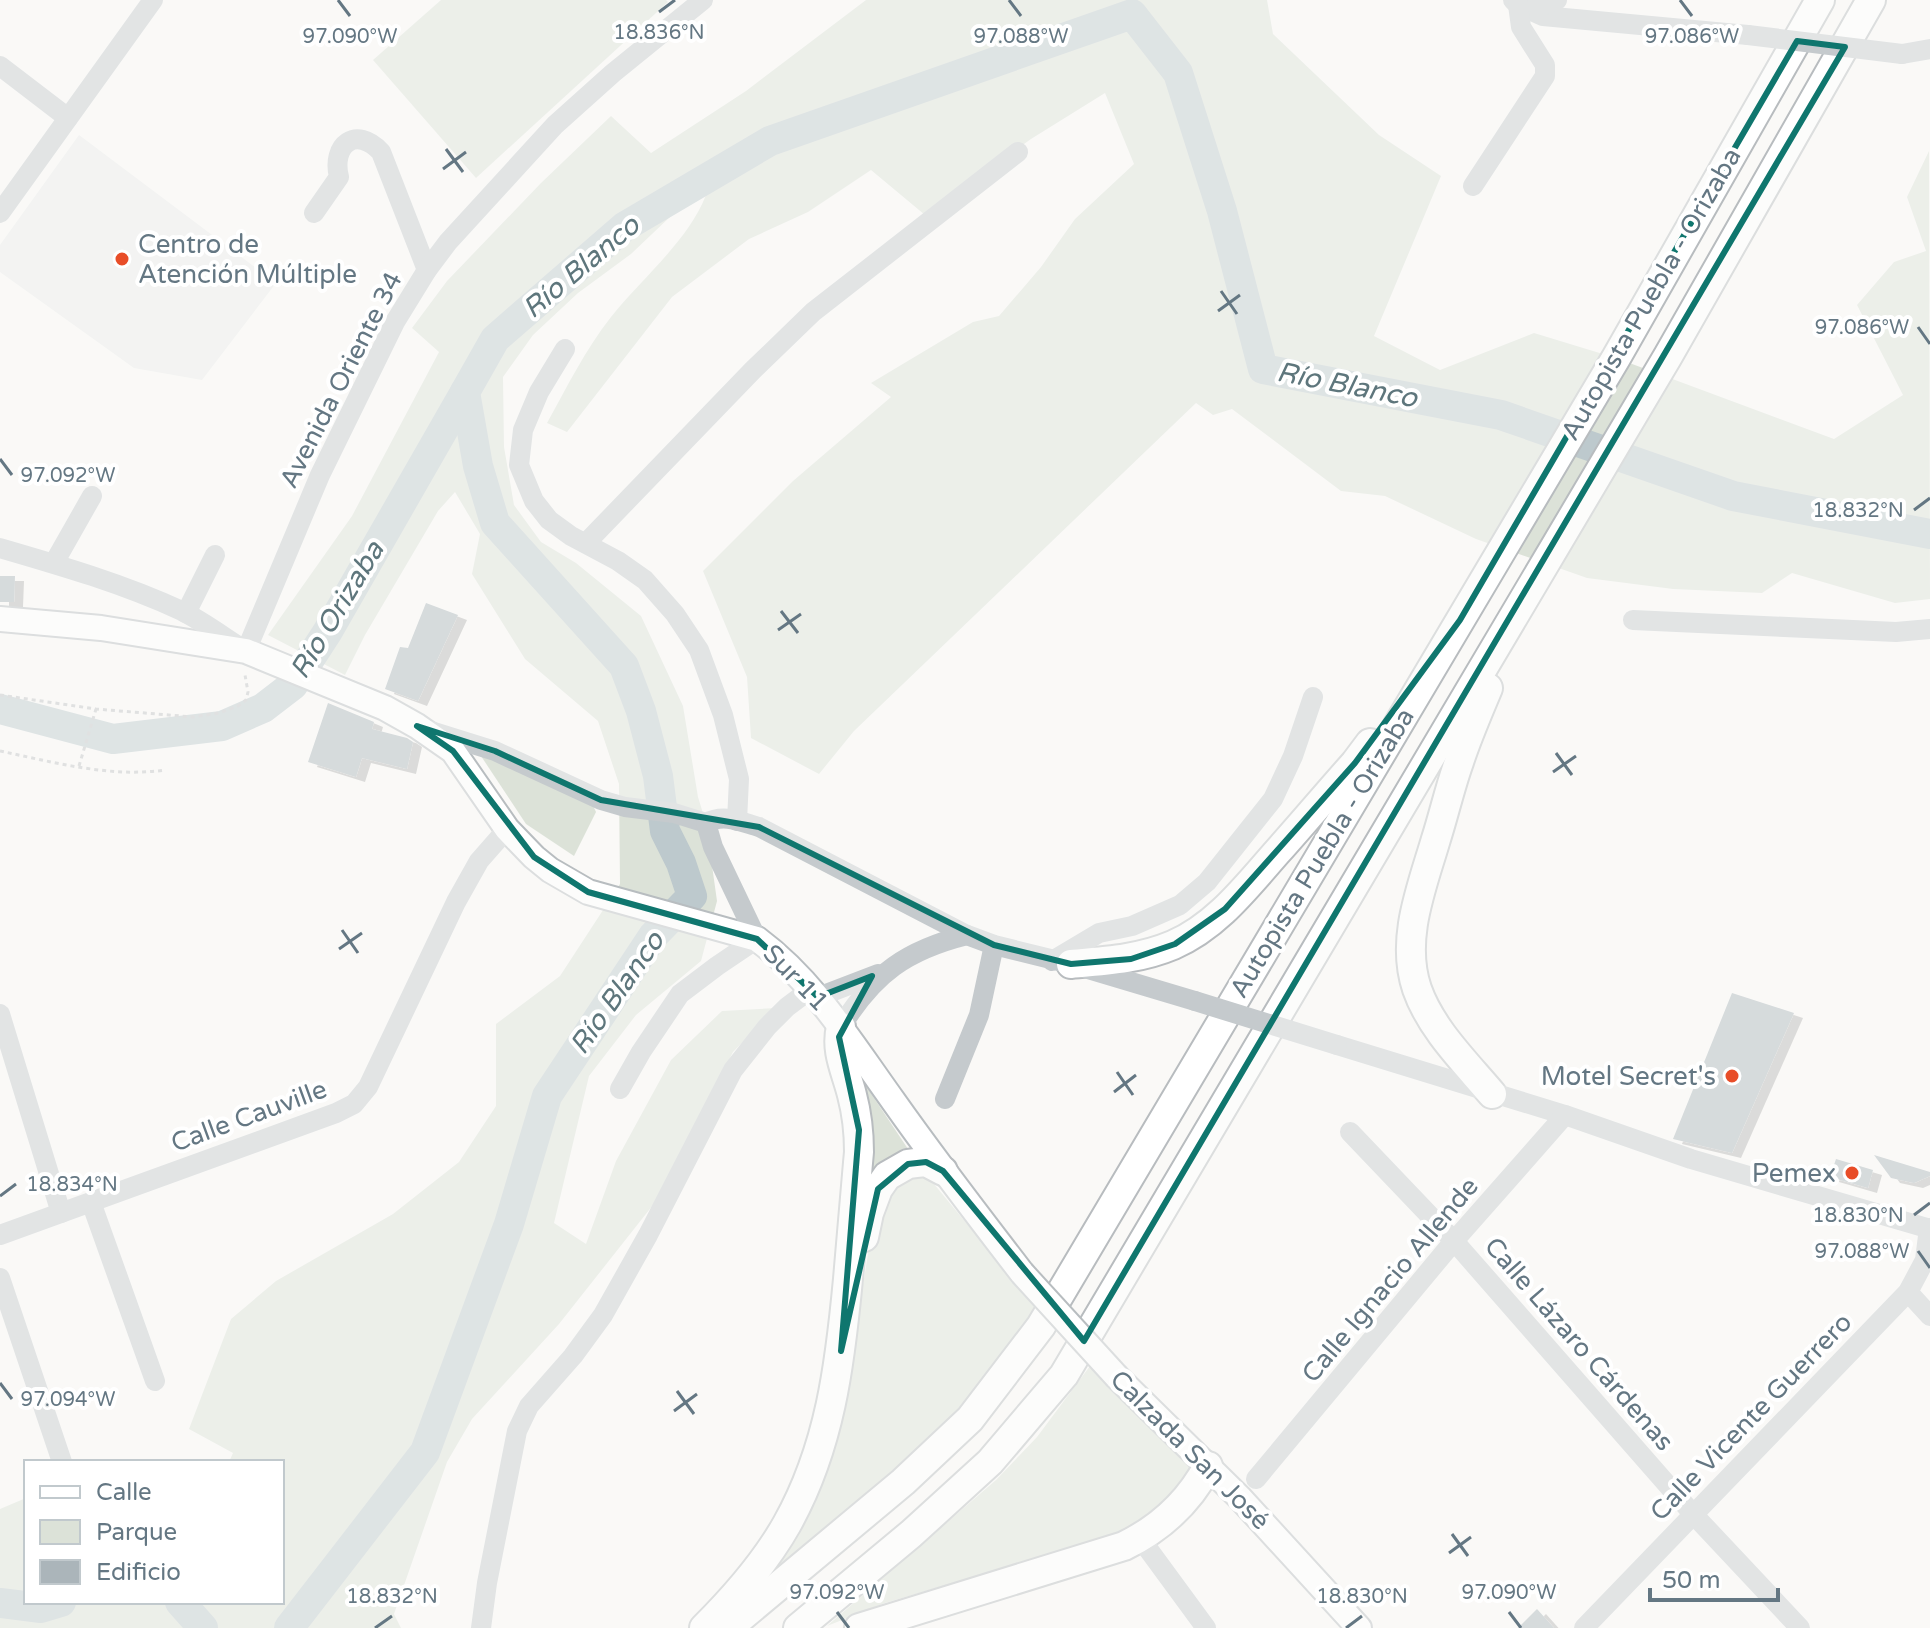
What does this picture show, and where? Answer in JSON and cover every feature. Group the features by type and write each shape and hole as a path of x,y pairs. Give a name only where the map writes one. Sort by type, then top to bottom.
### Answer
{"highway":[{"name":"Autopista Puebla - Orizaba","path":"728,1628 903,1482 970,1419 1041,1326 1534,498 1820,0"},
{"name":"Autopista Puebla - Orizaba","path":"798,1628 911,1534 990,1462 1064,1375 1570,523 1871,0"},
{"path":"1492,1094 1450,1043 1424,1005 1416,987 1412,945 1414,914 1458,763 1517,612"},
{"path":"1061,963 1131,959 1175,944 1209,924 1355,763 1460,620"},
{"path":"841,1027 838,1046 853,1096 859,1130 841,1351"},
{"path":"704,1628 734,1597 787,1525 813,1467 829,1418 869,1213 878,1189 887,1176 908,1164 926,1162 943,1171"},
{"path":"859,1628 1101,1555 1140,1538 1186,1501 1208,1466"}],"main road":[{"name":"Sur 11","path":"0,619 101,628 247,651 385,708 453,751 507,829 550,870 588,892 757,939 775,952 841,1027 943,1171 1022,1273"},
{"name":"Calzada San José","path":"1022,1273 1117,1377 1208,1466 1359,1628"}],"street":[{"path":"0,213 153,0"},
{"name":"Avenida Oriente 34","path":"247,651 320,475 395,322 427,270 448,242 555,125 703,0"},
{"path":"1520,5 1557,0"},
{"path":"1520,5 1543,16 1748,35 1902,54 1930,49"},
{"path":"1473,186 1545,76 1545,65 1521,27 1520,5"},
{"path":"0,66 68,118"},
{"path":"314,213 339,177 336,165 339,152 348,142 362,138 372,142 381,152 427,270"},
{"path":"586,543 813,312 1018,152"},
{"path":"565,349 539,392 523,430 519,465 534,501 549,520 645,580 675,614 699,650 723,715 739,779 737,821"},
{"path":"54,563 92,496"},
{"path":"0,548 136,591 186,613 247,651"},
{"path":"186,613 215,555"},
{"path":"1633,620 1896,632 1930,629"},
{"path":"1061,963 1099,933 1132,926 1180,905 1207,882 1273,799 1293,756 1313,697"},
{"path":"417,726 495,751 601,800 625,807 674,813 704,822 726,817 759,827 967,935 994,945 1195,1001 1565,1115 1691,1159 1930,1229"},
{"path":"620,1089 680,994 757,939 704,822"},
{"name":"Calle Cauville","path":"0,1235 354,1104 368,1087 471,875 507,829"},
{"path":"841,1027 854,1006 886,972 911,955 967,935"},
{"path":"945,1099 979,1015 994,945"},
{"path":"481,1628 517,1431 529,1406 573,1356 603,1315 733,1070 787,1007 814,993 886,972"},
{"path":"0,1014 61,1213"},
{"name":"Calle Ignacio Allende","path":"1256,1479 1454,1241 1565,1115"},
{"name":"Calle Lázaro Cárdenas","path":"1350,1132 1454,1241 1693,1514 1800,1628"},
{"path":"91,1202 155,1381"},
{"name":"Calle Vicente Guerrero","path":"1584,1628 1908,1292 1925,1260 1930,1229"},
{"path":"0,1278 61,1460"},
{"path":"1908,1292 1930,1316"},
{"path":"1140,1538 1206,1628"}],"path":[{"path":"0,695 96,709 193,717 219,713 246,700 247,651"},
{"path":"79,766 96,709"},
{"path":"0,751 119,772 165,770"}],"highlighted area":[{"path":"1797,41 1845,47 1084,1341 943,1171 926,1162 908,1164 878,1189 841,1351 859,1130 839,1037 872,976 818,997 757,939 588,892 534,857 453,751 417,726 495,751 601,800 759,827 994,945 1071,964 1131,959 1175,944 1225,909 1355,763 1460,620"}],"shaded area":[{"name":"Centro de Atención Múltiple","path":"79,135 276,283 202,380 134,368 0,272 0,245"}],"green space":[{"path":"441,0 668,2 476,178 373,60"},
{"path":"866,0 1267,0 1273,34 1379,135 1441,176 1374,336 1440,370 1534,333 1616,358 1834,439 1903,395 1857,305 1894,262 1926,251 1907,197 1929,151 1930,599 1895,603 1792,573 1762,593 1673,589 1587,578 1476,539 1385,496 1341,491 1232,409 1213,415 1196,403 854,731 819,774 751,738 747,677 703,571 793,481 891,397 871,383 973,322 999,316 1041,267 1075,219 1134,164 1105,93 1031,139 925,215 871,170 808,212 749,239 672,297 567,432 547,423 602,330 688,228 706,195 671,216 631,254 578,293 533,335 503,377 504,447 514,505 541,542 576,563 641,616 683,706 698,797 706,823 717,901 701,961 636,1015 589,1076 554,1223 586,1244 616,1161 671,1060 722,1011 776,1008 733,1052 653,1205 559,1324 472,1419 447,1462 394,1614 401,1628 0,1628 0,1509 24,1499 24,1604 284,1604 284,1460 230,1460 233,1453 189,1429 231,1319 276,1281 393,1214 459,1162 496,1106 496,1024 560,976 620,884 619,784 598,721 525,659 472,574 480,534 455,492 438,511 345,675 268,635 352,516 439,352 412,328 447,281 541,183 611,116 651,153 746,91"},
{"path":"479,753 590,799 596,812 574,856 526,824"},
{"path":"850,1062 908,1149 890,1156 873,1174 864,1201"},
{"path":"917,1171 929,1178 1039,1311 934,1439 743,1601 846,1390 868,1254 880,1201 892,1182"},
{"path":"1090,1366 1191,1470 1171,1498 1122,1533 885,1603 827,1626 996,1480 1037,1437"}],"building":[{"path":"0,576 15,576 14,602 0,602"},
{"path":"426,603 458,615 418,701 385,689 400,647 408,648"},
{"path":"328,703 374,722 372,729 413,742 407,769 362,758 356,777 308,762"},
{"name":"Motel Secret's","path":"1732,993 1794,1013 1732,1153 1673,1139"},
{"path":"1874,1155 1930,1172 1930,1176 1914,1183 1891,1178"},
{"name":"Pemex","path":"1836,1159 1873,1170 1868,1188 1830,1177"},
{"path":"1537,1609 1554,1628 1518,1628"}],"waterway":[{"name":"Río Blanco","path":"289,1628 425,1452 509,1224 547,1096 653,936 692,896 681,863 665,831 658,776 641,711 624,666 495,523 478,466 465,392 495,339 624,227 770,141 1132,14 1178,73 1222,211 1263,369 1501,415 1733,496 1930,534"},
{"name":"Río Orizaba","path":"0,709 113,739 222,726 263,708 293,685 328,631 465,392"},
{"name":"Río Blanco","path":"0,1603 41,1608 54,1604"},
{"name":"Río Blanco","path":"182,1604 203,1628"}],"place":[{"name":"Centro de Atención Múltiple","path":"122,259"},
{"name":"Motel Secret's","path":"1732,1076"},
{"name":"Pemex","path":"1852,1173"}]}
